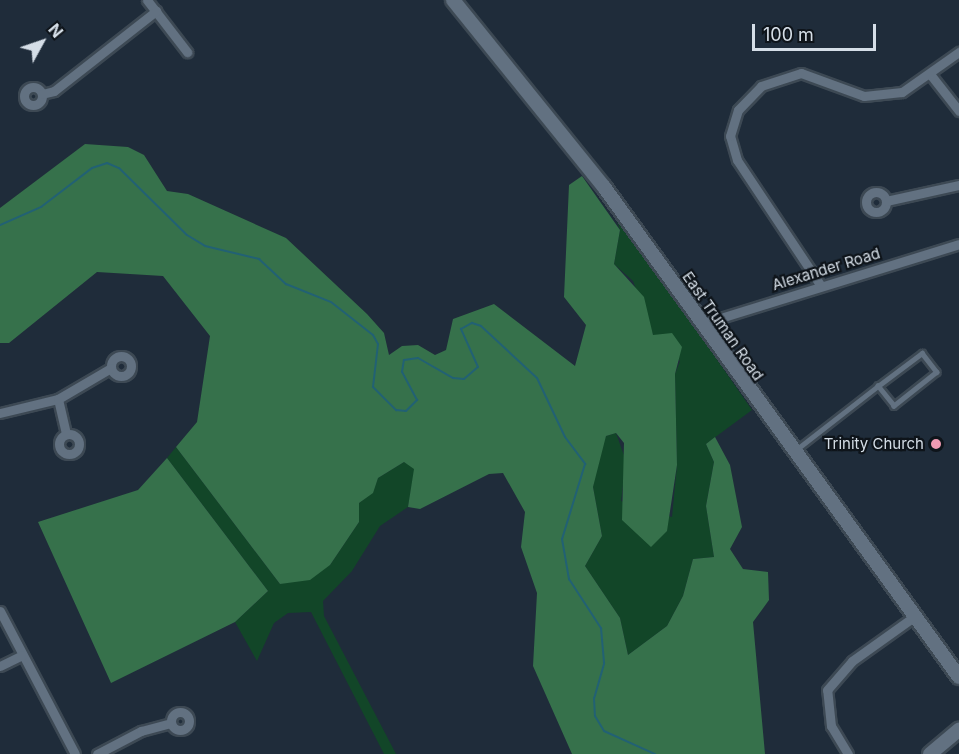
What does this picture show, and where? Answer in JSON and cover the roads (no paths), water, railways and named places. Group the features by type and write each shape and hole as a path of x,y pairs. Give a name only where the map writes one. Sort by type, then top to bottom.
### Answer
{"main road":[{"name":"East Truman Road","path":"453,0 603,187 793,453 959,677"},
{"path":"930,754 959,730"}],"street":[{"path":"147,0 187,51"},
{"path":"42,94 54,91 156,11"},
{"path":"821,286 737,160 731,129 746,100 784,75 801,73 864,96 886,96 930,74 959,52"},
{"path":"930,74 959,111"},
{"path":"886,201 959,185"},
{"name":"Alexander Road","path":"701,324 959,244"},
{"path":"0,413 58,399 111,368"},
{"path":"58,399 66,434"},
{"path":"0,610 75,754"},
{"path":"848,754 831,726 827,696 852,660 915,616"},
{"path":"0,666 23,655"},
{"path":"98,754 141,731 171,723"}],"lane":[{"path":"793,453 878,386 922,353 938,372 894,406 878,386"}],"waterway":[{"path":"0,225 41,207 92,168 107,163 119,168 187,235 205,246 259,259 286,284 331,302 373,335 378,344 373,387 396,410 406,411 417,400 402,372 404,360 418,358 453,378 464,379 478,367 461,329 472,323 481,326 537,378 565,437 585,464 562,539 569,579 601,628 604,664 594,698 595,716 604,731 655,754"}],"place":[{"name":"Trinity Church","path":"936,444"}]}
